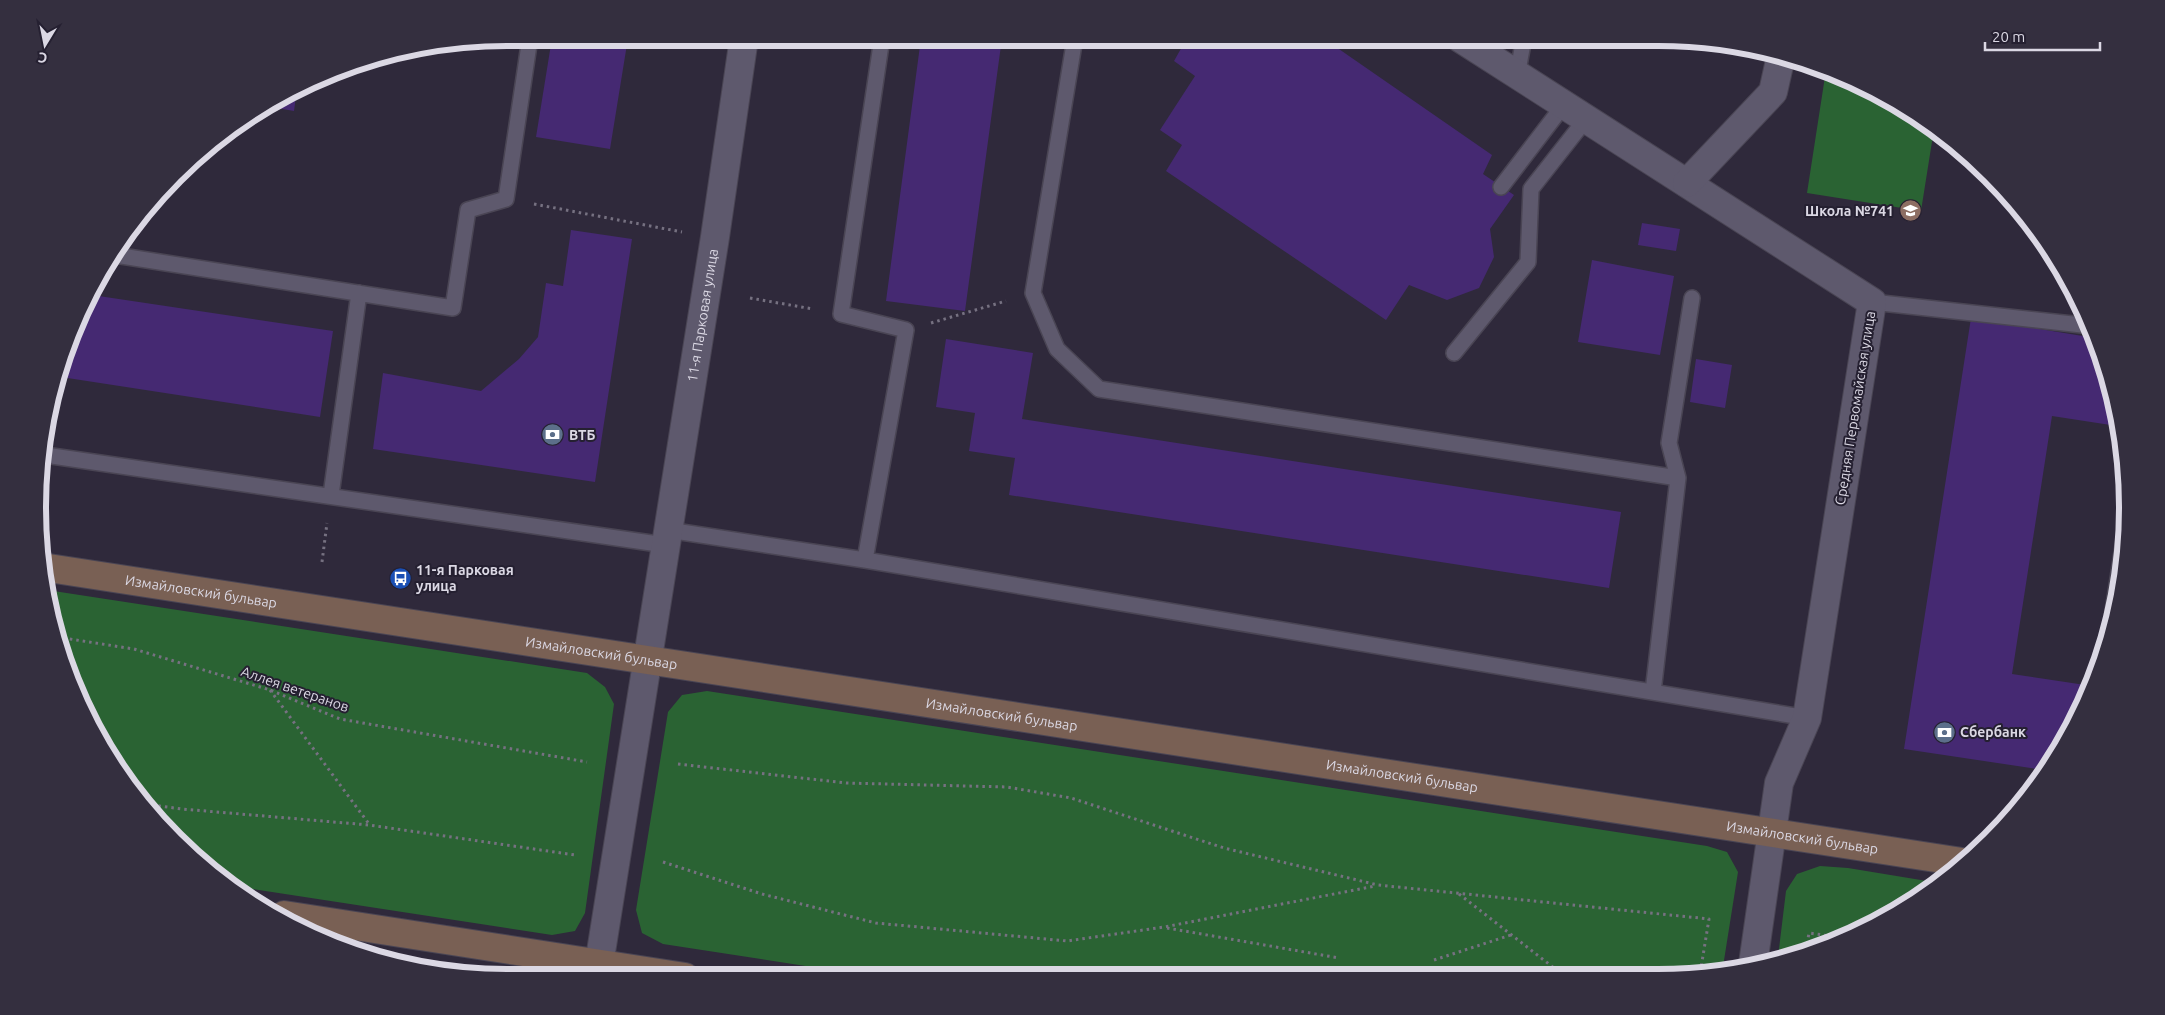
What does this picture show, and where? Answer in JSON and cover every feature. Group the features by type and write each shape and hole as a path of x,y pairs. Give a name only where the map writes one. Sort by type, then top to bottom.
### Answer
{"street":[{"name":"11-я Парковая улица","path":"599,969 715,237 743,46"},
{"name":"Средняя Первомайская улица","path":"1472,46 1872,302 1807,718 1779,783 1754,958"},
{"path":"1687,183 1773,92 1779,63"},
{"name":"Измайловский бульвар","path":"50,568 1953,861"},
{"path":"296,917 593,969"}],"lane":[{"path":"121,256 453,308 468,210 506,199 529,46"},
{"path":"865,560 906,330 841,314 881,46"},
{"path":"1074,46 1032,294 1057,349 1098,389 1678,478"},
{"path":"1517,76 1523,46"},
{"path":"1501,187 1574,112"},
{"path":"1454,354 1528,262 1531,189 1574,112"},
{"path":"331,495 359,293"},
{"path":"1654,692 1678,478 1669,443 1692,298"},
{"path":"1872,302 2081,325"},
{"path":"49,456 331,495 666,538 865,560 1807,718"}],"path":[{"path":"506,199 715,237"},
{"path":"906,330 1032,294"},
{"path":"750,298 841,314"},
{"path":"322,562 331,495"},
{"name":"Аллея ветеранов","path":"65,638 134,649 270,690 340,719 587,762"},
{"path":"270,690 369,825"},
{"path":"678,764 846,782 1007,787 1071,798 1224,848 1378,885 1710,919 1701,967"},
{"path":"156,806 182,810 369,825 574,855"},
{"path":"663,862 762,894 876,923 1067,941 1164,927 1378,885"},
{"path":"1458,893 1557,969"},
{"path":"1164,927 1339,958"},
{"path":"1807,944 1808,933 1829,936"},
{"path":"1434,960 1511,935"}],"green space":[{"path":"1825,78 1888,108 1933,138 1921,211 1807,193"},
{"path":"54,591 587,673 605,687 614,704 585,913 575,931 552,935 247,888 203,854 181,834 161,812 124,764 94,712 81,684 62,627"},
{"path":"707,691 1707,846 1727,852 1738,872 1723,964 1658,969 825,969 663,944 642,933 636,910 668,712 682,695"},
{"path":"1820,866 1848,868 1927,881 1888,907 1862,921 1834,934 1779,953 1786,891 1797,874"}],"building":[{"path":"551,46 627,46 610,149 536,137"},
{"path":"920,46 1001,46 965,311 886,301"},
{"path":"1182,46 1335,46 1492,155 1483,174 1514,195 1490,229 1494,257 1479,288 1447,300 1409,285 1386,320 1166,171 1182,145 1160,130 1195,76 1174,61"},
{"path":"296,98 294,111 277,108"},
{"path":"1642,223 1680,229 1676,251 1638,245"},
{"path":"571,230 632,239 595,482 373,449 383,373 481,391 519,359 538,337 546,283 563,286"},
{"path":"1592,260 1674,276 1660,355 1578,342"},
{"path":"98,296 333,331 320,417 65,378 81,331"},
{"path":"1971,318 2086,337 2103,388 2111,425 2052,416 2012,674 2084,685 2057,738 2037,769 1904,749"},
{"path":"946,339 1033,353 1022,419 1621,512 1609,588 1009,495 1015,458 969,451 975,413 936,407"},
{"path":"1696,359 1732,365 1725,408 1690,402"}],"place":[{"name":"Школа №741","path":"1910,211"},
{"name":"ВТБ","path":"553,435"},
{"name":"11-я Парковая улица","path":"400,578"},
{"name":"Сбербанк","path":"1944,732"}]}
